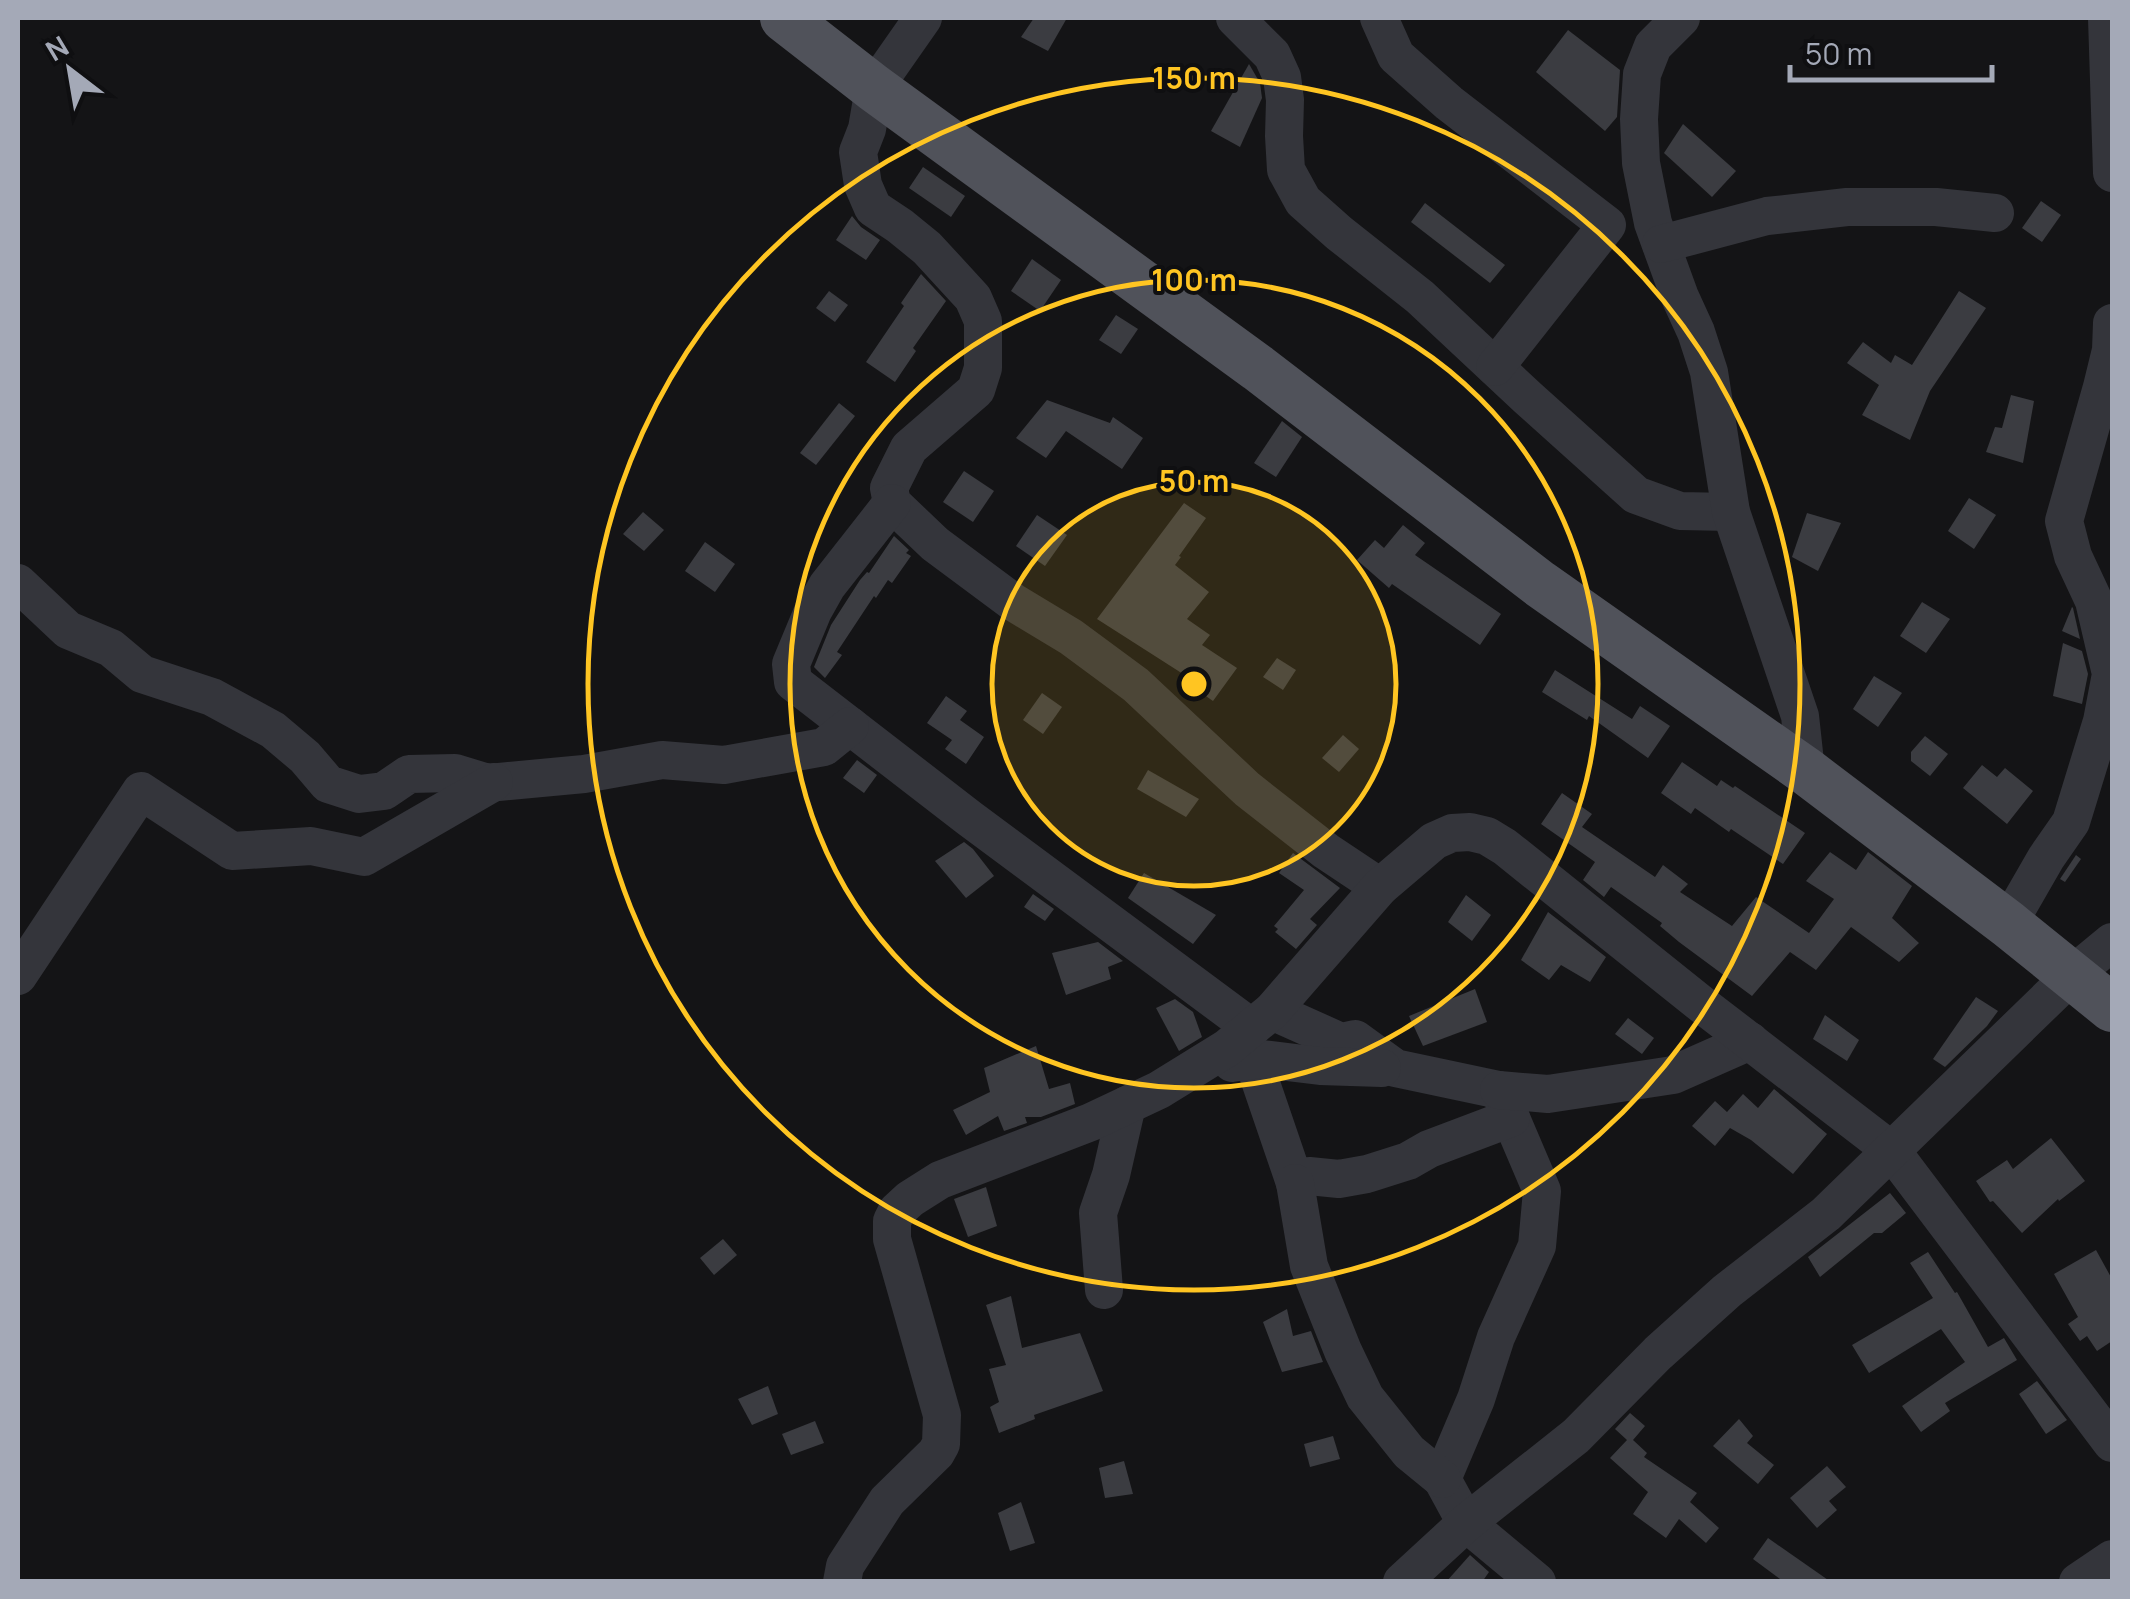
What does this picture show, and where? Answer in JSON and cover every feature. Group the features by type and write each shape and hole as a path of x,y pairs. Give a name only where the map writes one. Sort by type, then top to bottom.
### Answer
{"main road":[{"path":"784,18 1258,368 1540,584 1806,771 2112,1008"}],"street":[{"path":"954,18 914,30 874,88 867,129 858,152 863,185 874,208 926,248 957,279 973,298 983,321 983,368 976,390 909,448 889,488 892,503 935,544 1136,685 1247,789 1380,888"},
{"path":"1235,18 1272,55 1282,76 1286,170 1303,201 1420,297 1636,495 1680,511 1731,512"},
{"path":"1379,18 1396,56 1449,103 1607,225 1495,368"},
{"path":"1680,18 1653,46 1642,74 1641,163 1653,223 1709,372 1731,512 1800,716 1806,771"},
{"path":"2107,18 2112,173"},
{"path":"1661,244 1767,216 1847,207 1936,206 1995,214"},
{"path":"2008,924 2070,822 2102,721 2111,674 2094,601 2073,556 2064,521 2111,350 2112,323"},
{"path":"892,503 828,586 814,611 791,664 794,682 969,818 1259,1033 1341,1042 1354,1039 1395,1068"},
{"path":"18,583 68,630 111,648 142,674 212,697 273,730 328,784 359,794 384,791 409,774 455,774 488,783 584,774 662,760 724,766 824,747 850,726"},
{"path":"18,976 141,792 232,851 311,846 364,857 494,782"},
{"path":"842,1582 846,1566 887,1500 928,1462 941,1444 942,1415 892,1240 892,1221 910,1199 940,1180 1091,1122 1159,1090 1259,1033 1380,888 1434,841 1452,833 1487,836 1505,847 1891,1150 2112,1444"},
{"path":"1402,1582 1466,1523 1576,1436 1658,1353 1727,1292 1826,1214 2072,975 2112,942"},
{"path":"1259,1033 1262,1059 1320,1066 1395,1068 1505,1104 1542,1191 1538,1246 1496,1338 1476,1400 1442,1479"},
{"path":"1259,1033 1295,1183 1309,1266 1365,1397 1409,1452 1442,1479 1466,1523 1537,1582"},
{"path":"1295,1183 1309,1176 1339,1180 1367,1174 1408,1161 1505,1104 1674,1074 1750,1041"},
{"path":"1104,1290 1098,1213 1127,1105"},
{"path":"2078,1582 2112,1559"}],"building":[{"path":"1034,18 1067,18 1048,51 1021,37"},
{"path":"1568,30 1620,70 1617,117 1605,131 1536,72"},
{"path":"1249,64 1260,83 1262,98 1240,147 1211,131"},
{"path":"1683,124 1736,171 1712,197 1664,153"},
{"path":"923,167 965,196 951,217 909,188"},
{"path":"2041,201 2061,215 2042,242 2022,228"},
{"path":"1425,203 1505,265 1490,283 1411,222"},
{"path":"852,216 880,240 866,260 836,240"},
{"path":"1032,259 1061,280 1040,311 1011,291"},
{"path":"921,274 946,301 895,382 866,362"},
{"path":"829,291 848,305 835,322 816,308"},
{"path":"1959,291 1986,308 1930,391 1910,440 1862,415 1879,385 1847,363 1863,342 1891,363 1895,355 1912,365"},
{"path":"1116,315 1138,329 1121,354 1099,340"},
{"path":"2011,395 2034,401 2023,463 1986,452 1995,427 2002,428"},
{"path":"1047,400 1110,423 1113,417 1143,438 1122,469 1066,431 1046,458 1016,438"},
{"path":"839,403 855,416 816,465 800,453"},
{"path":"1282,421 1302,437 1276,477 1254,463"},
{"path":"964,471 994,491 973,522 943,502"},
{"path":"1969,498 1996,515 1974,549 1948,531"},
{"path":"1184,503 1206,518 1175,565 1209,592 1187,619 1210,635 1202,645 1237,668 1213,701 1190,685 1194,681 1097,619"},
{"path":"643,512 664,530 644,551 623,534"},
{"path":"1807,513 1841,523 1818,571 1792,557"},
{"path":"1037,515 1067,535 1045,566 1016,546"},
{"path":"1403,525 1425,543 1415,555 1501,614 1480,645 1392,584 1389,588 1357,560 1375,540 1384,548"},
{"path":"894,536 911,556 892,583 888,580 874,596 837,652 842,655 825,678 814,667 831,625"},
{"path":"705,542 735,564 715,592 685,571"},
{"path":"1922,602 1950,619 1926,653 1900,636"},
{"path":"2073,608 2080,639 2062,631"},
{"path":"2063,643 2082,651 2088,674 2082,704 2053,696"},
{"path":"1277,658 1296,670 1283,690 1263,677"},
{"path":"1555,670 1632,719 1640,706 1670,726 1648,758 1589,716 1587,720 1542,692"},
{"path":"1874,676 1902,693 1878,727 1853,709"},
{"path":"1042,693 1062,707 1043,734 1023,720"},
{"path":"946,696 967,711 960,720 984,737 966,764 945,749 952,740 927,723"},
{"path":"1343,735 1359,749 1339,772 1322,758"},
{"path":"1925,736 1948,754 1930,776 1911,761 1911,752"},
{"path":"857,760 877,775 864,793 843,778"},
{"path":"1682,762 1717,786 1721,780 1735,786 1805,833 1783,864 1695,808 1691,814 1661,793"},
{"path":"1982,765 1997,777 2005,768 2033,791 2007,824 1963,788"},
{"path":"1148,770 1199,799 1186,817 1137,789"},
{"path":"1562,793 1592,814 1582,827 1655,877 1663,865 1688,884 1680,892 1732,926 1756,897 1809,933 1834,899 1806,881 1830,852 1856,870 1868,852 1912,886 1892,918 1919,943 1899,962 1851,927 1816,970 1790,952 1752,996 1611,887 1604,897 1583,880 1595,862 1541,824"},
{"path":"964,842 994,876 966,898 935,861"},
{"path":"1293,853 1340,888 1310,919 1317,925 1296,949 1275,932 1278,929 1274,926 1304,890 1279,873"},
{"path":"2076,855 2081,859 2065,882 2060,879"},
{"path":"1144,873 1216,915 1193,944 1128,898"},
{"path":"1033,894 1054,909 1045,921 1024,907"},
{"path":"1466,895 1491,915 1472,941 1448,922"},
{"path":"1548,912 1606,957 1590,982 1561,965 1549,980 1521,960"},
{"path":"1098,942 1123,961 1108,967 1111,979 1066,995 1052,953"},
{"path":"1475,989 1487,1022 1423,1046 1409,1016"},
{"path":"1976,997 1998,1011 1945,1067 1933,1059"},
{"path":"1175,999 1193,1012 1202,1037 1179,1051 1156,1008"},
{"path":"1825,1015 1859,1040 1847,1061 1813,1039"},
{"path":"1628,1018 1654,1038 1642,1054 1615,1034"},
{"path":"1036,1046 1049,1089 1070,1083 1075,1104 1041,1117 1025,1117 1027,1123 1004,1131 998,1116 966,1135 953,1110 990,1092 984,1068"},
{"path":"1774,1089 1827,1134 1793,1174 1730,1128 1715,1146 1692,1126 1715,1101 1727,1112 1743,1094 1758,1108"},
{"path":"2051,1138 2085,1181 2058,1199 2022,1233 1990,1202 1976,1181 2007,1160 2013,1169"},
{"path":"986,1187 997,1226 968,1237 954,1199"},
{"path":"1890,1193 1906,1213 1882,1233 1874,1233 1820,1277 1808,1257"},
{"path":"723,1239 737,1255 714,1275 700,1258"},
{"path":"2096,1250 2112,1279 2112,1341 2097,1351 2087,1336 2080,1341 2068,1324 2078,1317 2054,1274"},
{"path":"1928,1252 1957,1292 1988,1347 2004,1338 2017,1360 1945,1403 1950,1411 1921,1432 1902,1406 1965,1362 1941,1329 1869,1373 1852,1345 1933,1298 1910,1263"},
{"path":"1011,1296 1022,1348 1080,1333 1103,1391 1034,1415 1035,1419 999,1433 990,1407 999,1402 989,1369 1006,1365 986,1305"},
{"path":"1287,1309 1293,1336 1311,1331 1323,1362 1282,1372 1263,1322"},
{"path":"2037,1381 2067,1420 2046,1434 2019,1394"},
{"path":"768,1386 778,1414 752,1425 738,1399"},
{"path":"1630,1413 1645,1426 1633,1440 1647,1453 1644,1457 1697,1493 1690,1502 1719,1528 1706,1543 1679,1519 1666,1538 1633,1514 1648,1492 1610,1458 1627,1440 1615,1429"},
{"path":"1739,1419 1753,1436 1747,1443 1774,1465 1758,1484 1713,1446"},
{"path":"815,1421 824,1443 791,1455 782,1434"},
{"path":"1333,1436 1340,1459 1310,1467 1304,1444"},
{"path":"1124,1461 1133,1494 1105,1498 1099,1468"},
{"path":"1827,1466 1846,1487 1829,1501 1837,1510 1817,1528 1790,1498"},
{"path":"1021,1502 1035,1543 1010,1551 998,1513"},
{"path":"1768,1538 1831,1582 1784,1582 1753,1559"},
{"path":"1470,1555 1489,1572 1482,1582 1446,1582"}]}
